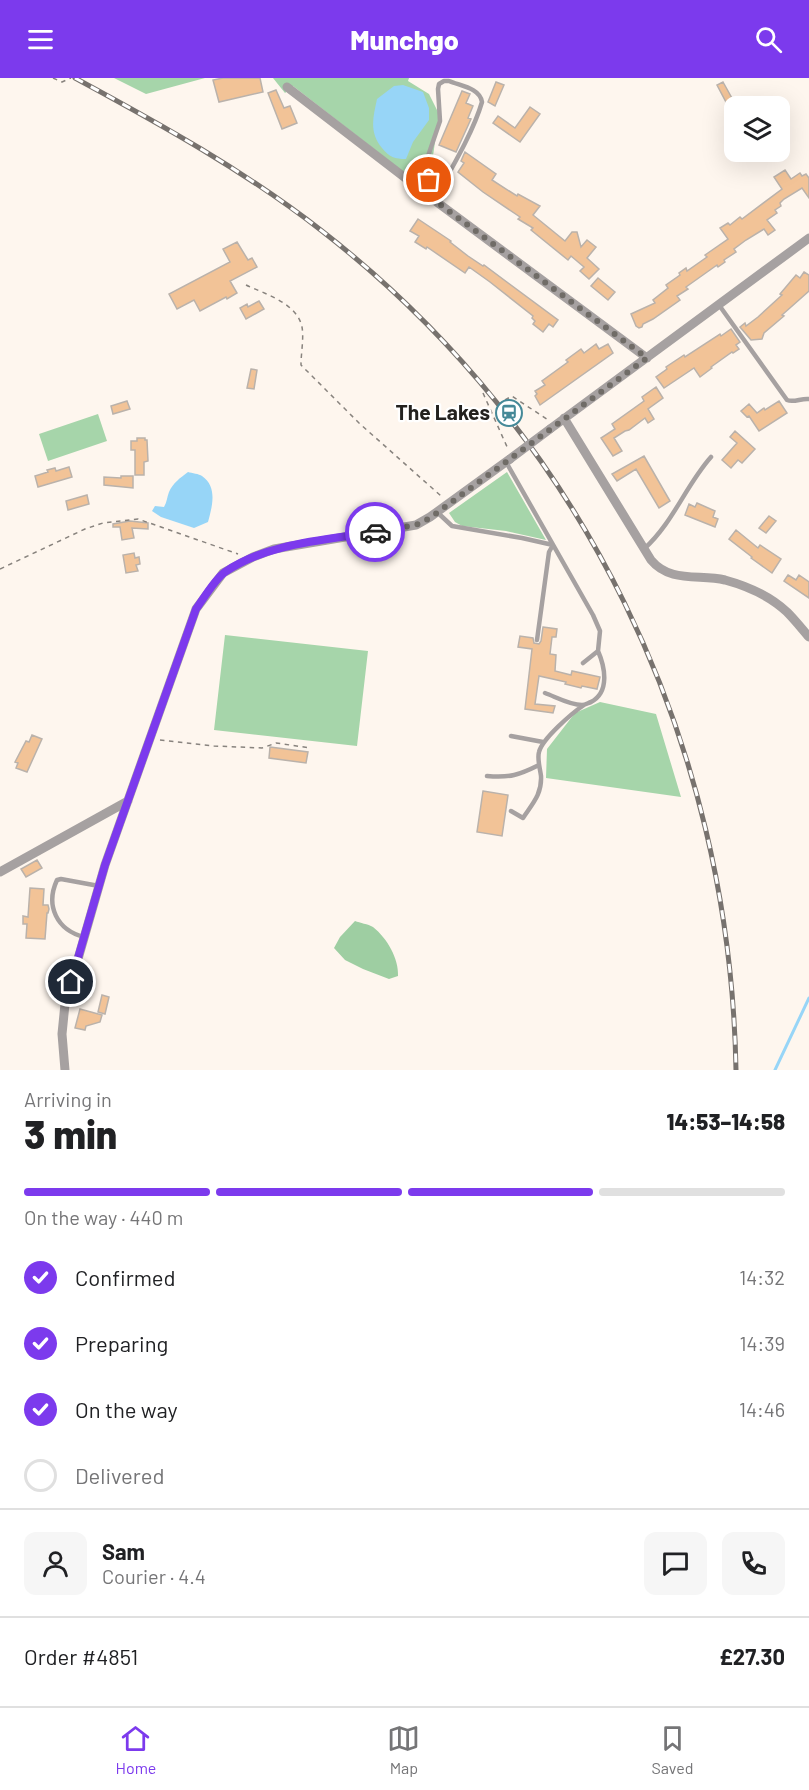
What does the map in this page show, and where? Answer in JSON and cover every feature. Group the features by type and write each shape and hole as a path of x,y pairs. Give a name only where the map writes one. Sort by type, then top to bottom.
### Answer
{"street":[{"path":"287,87 436,196 647,358"},
{"path":"65,1070 62,1034 64,1006 99,886 196,609 223,573 274,549 416,525 437,512 550,426 647,358 809,238"},
{"path":"564,418 657,568 681,577 724,580 746,587 767,597 787,612 809,637"},
{"path":"0,872 128,801"}],"lane":[{"path":"444,80 478,92 482,102 436,196 425,172 440,121 438,89 444,80"},
{"path":"719,305 787,400 792,402 804,398 809,399"},
{"path":"644,549 652,543 711,457"},
{"path":"508,458 593,615 600,632 598,651 604,664 603,690 597,698 569,715 543,742 538,754 541,777 540,793 523,818 511,811"},
{"path":"437,512 452,526 553,545 549,552 537,640"},
{"path":"583,663 598,651"},
{"path":"545,693 584,705"},
{"path":"511,736 543,742"},
{"path":"487,776 506,777 520,774 539,765"},
{"path":"84,937 69,931 54,914 52,901 55,885 57,880 61,879 99,886"}],"path":[{"path":"54,78 62,81 71,78"},
{"path":"246,285 295,312 302,326 301,365 359,423 448,503"},
{"path":"483,393 508,458"},
{"path":"505,400 512,396 550,426"},
{"path":"0,569 85,529 103,523 138,519 233,553 254,557"},
{"path":"150,739 214,746 262,748 276,743 311,748"}],"green space":[{"path":"114,78 205,78 146,94"},
{"path":"273,78 409,78 408,81 429,94 439,114 428,191 293,86 285,93"},
{"path":"98,414 107,441 48,461 39,434"},
{"path":"507,472 546,540 506,531 462,526 455,522 449,513"},
{"path":"225,635 368,651 357,746 214,730"},
{"path":"600,702 656,714 681,797 546,778 547,749 575,713"},
{"path":"355,921 373,927 383,937 394,956 398,976 389,979 363,969 345,960 334,948 340,937"}],"water":[{"path":"403,85 423,92 429,108 429,120 413,142 406,159 399,159 387,154 375,136 373,125 377,99 394,86"},
{"path":"188,472 202,476 212,491 208,522 194,528 161,517 152,511 155,506 164,507 173,486"}],"building":[{"path":"260,78 263,92 219,102 213,80"},
{"path":"496,82 504,85 495,106 488,102"},
{"path":"723,82 731,96 724,96 724,98 717,85"},
{"path":"276,90 284,108 290,106 297,123 282,129 268,93"},
{"path":"462,91 470,94 466,103 473,106 468,118 471,119 456,152 439,145"},
{"path":"530,107 540,114 520,142 493,123 498,116 515,128"},
{"path":"465,152 496,174 492,180 517,196 518,194 540,206 533,215 565,241 572,232 577,232 581,247 587,240 596,247 587,258 599,269 589,279 580,271 584,267 571,256 568,260 531,230 533,228 518,219 520,217 458,172 464,163 461,161"},
{"path":"785,170 791,179 800,173 802,176 806,174 809,178 809,198 802,188 784,199 780,203 781,206 775,210 777,213 767,220 775,230 768,235 764,229 746,240 734,249 736,252 724,260 725,262 686,287 688,289 677,296 680,300 643,324 642,327 636,326 631,314 655,303 653,300 668,288 666,285 680,275 679,273 686,268 687,271 728,239 720,228 728,223 730,225 740,217 742,219 782,189 774,177"},
{"path":"418,219 558,320 553,327 549,324 543,332 533,324 535,321 533,316 469,267 465,273 427,247 426,249 415,242 419,236 410,231"},
{"path":"237,242 248,260 252,258 257,267 230,281 237,293 200,311 194,300 177,309 169,294 230,262 223,249"},
{"path":"804,272 809,275 809,291 764,333 762,339 751,340 740,327 745,323 746,326 758,317 782,295 780,294 796,275 800,278"},
{"path":"598,278 615,292 608,300 591,286"},
{"path":"259,301 264,309 246,319 240,308 247,304 248,307"},
{"path":"731,329 740,342 736,345 739,349 700,377 694,368 664,388 656,377 667,369 666,367"},
{"path":"596,344 599,349 608,344 613,353 540,405 535,391 545,385 542,381 568,362 566,360 581,349 584,353"},
{"path":"251,369 257,370 254,389 247,388"},
{"path":"656,387 663,398 648,409 654,419 648,423 645,418 614,438 622,451 613,456 601,438 615,429 612,424 644,401 642,397"},
{"path":"127,401 130,409 113,414 111,406"},
{"path":"779,401 787,413 759,431 749,416 747,417 741,411 749,404 757,413"},
{"path":"735,431 755,449 742,463 738,460 731,468 722,460 737,443 730,437"},
{"path":"137,438 147,440 148,461 144,462 144,475 135,475 135,450 131,450 131,441 137,441"},
{"path":"644,456 670,501 659,508 636,469 617,481 612,474"},
{"path":"69,467 72,477 38,487 35,476 48,472 47,470 55,468 56,471"},
{"path":"121,476 133,476 133,488 104,485 104,477 121,478"},
{"path":"87,495 89,504 68,510 66,501"},
{"path":"697,503 715,511 713,517 718,519 715,527 685,515 689,504 695,507"},
{"path":"769,516 776,521 766,533 759,528"},
{"path":"130,521 148,523 148,529 132,528 134,538 122,540 120,527 113,527 113,524"},
{"path":"736,530 758,548 760,545 781,559 772,573 729,539"},
{"path":"134,553 135,558 139,557 140,564 136,565 138,571 126,573 123,555"},
{"path":"788,575 796,580 799,575 809,582 809,598 784,581"},
{"path":"543,627 557,629 556,637 552,637 550,654 556,655 555,671 571,675 572,671 600,677 597,689 582,686 581,688 539,676 535,704 555,706 553,713 525,709 532,649 518,647 520,636 533,638 534,643 539,644"},
{"path":"32,735 42,739 27,772 16,768 18,763 15,762 26,741 29,742"},
{"path":"270,747 308,752 306,763 269,758"},
{"path":"483,791 508,795 502,836 477,832"},
{"path":"37,860 42,868 26,877 21,869"},
{"path":"30,888 44,889 43,905 48,905 49,909 45,939 26,938 27,924 23,924 23,916 28,917"},
{"path":"102,995 109,997 105,1014 98,1012"},
{"path":"80,1009 102,1015 100,1022 86,1026 85,1030 75,1028"}],"waterway":[{"path":"775,1070 809,998"}],"railway":[{"path":"75,78 232,168 322,231 414,312 496,401 566,499 625,603 671,713 705,829 727,948 736,1070"}],"way so far":[{"path":"375,532 416,525 430,518 647,358 434,200 438,192 429,180"}],"place":[{"name":"The Lakes","path":"509,413"}],"route":[{"path":"71,982 105,865 196,609 223,573 254,557 274,549 375,532"}]}
